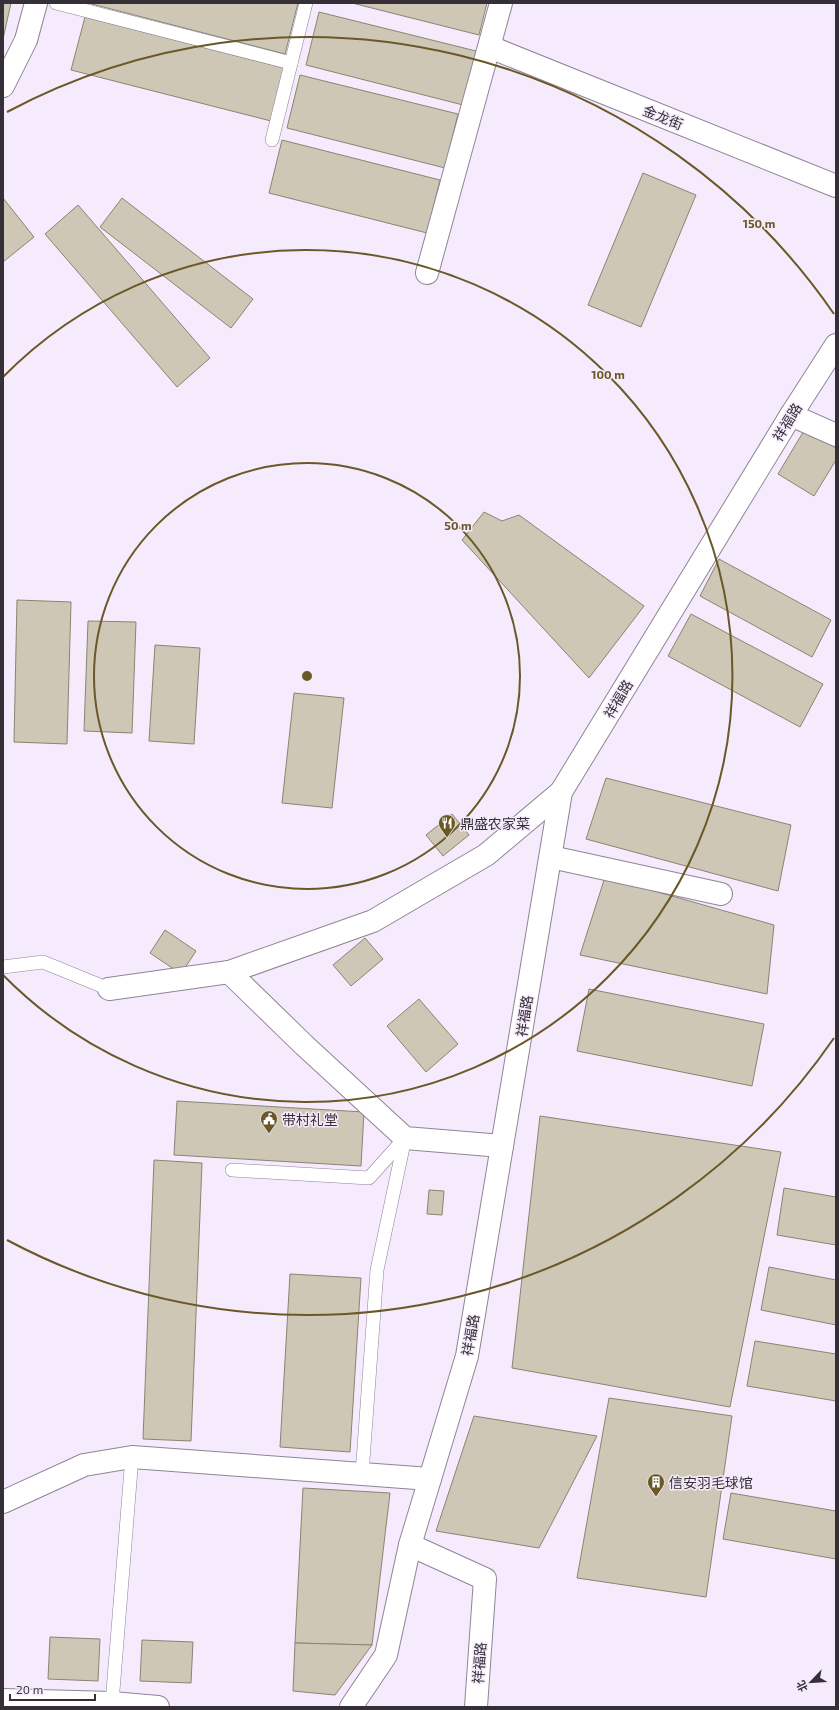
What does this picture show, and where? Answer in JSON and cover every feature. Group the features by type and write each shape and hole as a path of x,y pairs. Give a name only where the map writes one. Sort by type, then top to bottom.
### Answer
{"street":[{"path":"3,86 26,40 36,3"},
{"path":"426,273 501,3"},
{"name":"金龙街","path":"490,47 836,186"},
{"name":"祥福路","path":"476,1707 485,1579 410,1545 467,1356 561,792 791,415 836,345"},
{"path":"791,415 836,435"},
{"path":"109,989 229,972 373,921 486,855 561,792"},
{"path":"550,857 721,894"},
{"path":"229,972 304,1045 406,1138 502,1146"},
{"path":"3,1502 84,1465 132,1457 430,1479"},
{"path":"350,1707 386,1655 410,1545"},
{"path":"3,1700 112,1703 158,1707"}],"lane":[{"path":"56,3 291,63"},
{"path":"272,140 306,3"},
{"path":"3,967 43,962 109,989"},
{"path":"232,1170 369,1178 406,1138"},
{"path":"362,1474 377,1270 406,1138"},
{"path":"112,1703 132,1457"}],"building":[{"path":"3,3 11,3 3,39"},
{"path":"88,3 298,3 285,54"},
{"path":"352,3 487,3 479,35"},
{"path":"319,12 476,51 463,105 306,65"},
{"path":"85,17 284,68 271,121 71,70"},
{"path":"300,75 458,114 445,168 287,128"},
{"path":"282,140 440,180 427,233 269,193"},
{"path":"643,173 696,195 641,327 588,305"},
{"path":"3,198 34,237 3,262"},
{"path":"122,198 253,299 231,328 100,227"},
{"path":"78,205 210,358 177,387 45,234"},
{"path":"805,429 836,448 836,460 814,496 778,474"},
{"path":"484,512 502,521 519,515 644,606 589,678 462,540"},
{"path":"719,559 831,620 812,657 700,596"},
{"path":"17,600 71,602 67,744 14,742"},
{"path":"691,614 823,684 800,727 668,656"},
{"path":"88,621 136,622 132,733 84,731"},
{"path":"155,645 200,648 194,744 149,741"},
{"path":"294,693 344,698 332,808 282,803"},
{"path":"606,778 791,825 778,891 586,839"},
{"path":"452,814 469,835 443,856 426,835"},
{"path":"605,877 774,925 767,994 580,955"},
{"path":"165,930 196,951 181,974 150,953"},
{"path":"365,938 383,959 351,986 333,965"},
{"path":"589,989 764,1024 752,1086 577,1051"},
{"path":"419,999 458,1044 426,1072 387,1026"},
{"name":"带村礼堂","path":"177,1101 364,1112 361,1166 174,1155"},
{"path":"540,1116 781,1152 730,1407 512,1368"},
{"path":"154,1160 202,1163 191,1441 143,1439"},
{"path":"784,1188 836,1197 836,1245 777,1235"},
{"path":"429,1190 444,1191 442,1215 427,1214"},
{"path":"769,1267 836,1280 836,1325 761,1310"},
{"path":"290,1274 361,1278 350,1452 280,1447"},
{"path":"755,1341 836,1354 836,1401 747,1386"},
{"name":"信安羽毛球馆","path":"609,1398 732,1416 706,1597 577,1578"},
{"path":"474,1416 597,1436 539,1548 436,1531"},
{"path":"303,1488 390,1493 372,1645 295,1643"},
{"path":"731,1493 836,1511 836,1559 723,1539"},
{"path":"50,1637 100,1639 98,1681 48,1679"},
{"path":"142,1640 193,1642 191,1683 140,1681"},
{"path":"295,1643 372,1645 335,1695 293,1691"}],"place":[{"name":"鼎盛农家菜","path":"447,838"},
{"name":"带村礼堂","path":"269,1134"},
{"name":"信安羽毛球馆","path":"656,1497"}]}
